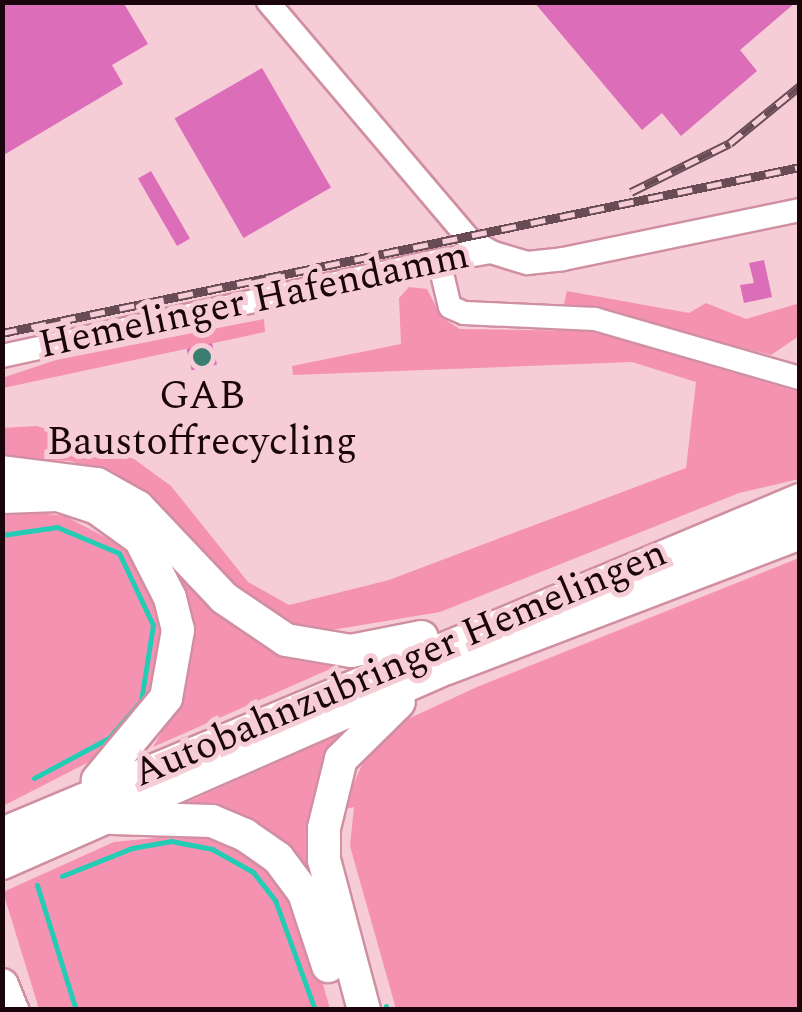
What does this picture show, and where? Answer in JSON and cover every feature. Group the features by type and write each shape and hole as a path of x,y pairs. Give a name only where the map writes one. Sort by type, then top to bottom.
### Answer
{"highway":[{"path":"2,472 70,476 138,507 224,598 286,640 351,651 486,626"},
{"path":"2,497 58,495 116,520 156,560 174,614 177,666 166,698 90,809"},
{"name":"Autobahnzubringer Hemelingen","path":"2,863 90,809 486,626 800,500"},
{"name":"Autobahnzubringer Hemelingen","path":"2,834 90,809 800,533"},
{"path":"364,1010 324,860 331,786 358,734 447,668"},
{"path":"90,809 212,821 278,858 304,893 341,1010"},
{"path":"2,985 12,1010"}],"street":[{"path":"268,2 468,238 491,252"},
{"name":"Hemelinger Hafendamm","path":"2,356 439,261 491,252 526,263 563,259 800,210"},
{"path":"439,261 450,308 464,313 595,319 800,378"}],"shaded area":[{"path":"409,287 427,289 442,318 460,329 591,331 799,392 799,479 739,493 440,612 308,634 267,616 141,491 71,461 3,458 2,428 37,426 134,459 171,486 248,582 289,605 389,580 686,468 696,382 632,362 293,375 292,366 401,344 399,298"},
{"path":"567,291 689,313 706,303 746,319 797,304 799,295 799,336 771,355 564,304"},
{"path":"264,319 265,332 3,388 2,378 56,360"},
{"path":"23,511 65,516 118,544 140,565 167,630 153,704 116,748 3,806 3,516"},
{"path":"799,558 799,1009 396,1009 350,846 354,807 342,810 368,751 408,719 477,687"},
{"path":"167,561 239,631 277,652 337,666 153,747 177,707"},
{"path":"352,729 320,886 179,806"},
{"path":"195,834 245,849 277,874 310,939 330,1009 39,1009 3,892 114,842"}],"building":[{"path":"2,2 123,2 148,44 112,65 123,84 2,156"},
{"path":"534,2 796,2 740,50 757,71 681,136 662,113 642,130"},
{"path":"262,68 331,188 244,238 175,118"},
{"path":"151,171 190,239 177,246 138,178"},
{"path":"764,260 772,297 744,303 740,285 754,283 749,263"},
{"name":"GAB Baustoffrecycling","path":"212,343 217,364 192,370 187,349"}],"waterway":[{"path":"2,535 57,527 119,553 153,625 141,701 109,738 34,778"},
{"path":"62,876 132,848 171,841 212,849 253,872 275,900 315,1010"},
{"path":"37,885 76,1010"},
{"path":"386,1006 387,1010"}],"railway":[{"path":"631,192 730,143 800,86"},
{"path":"2,333 800,167"}],"place":[{"name":"GAB Baustoffrecycling","path":"202,357"}]}
